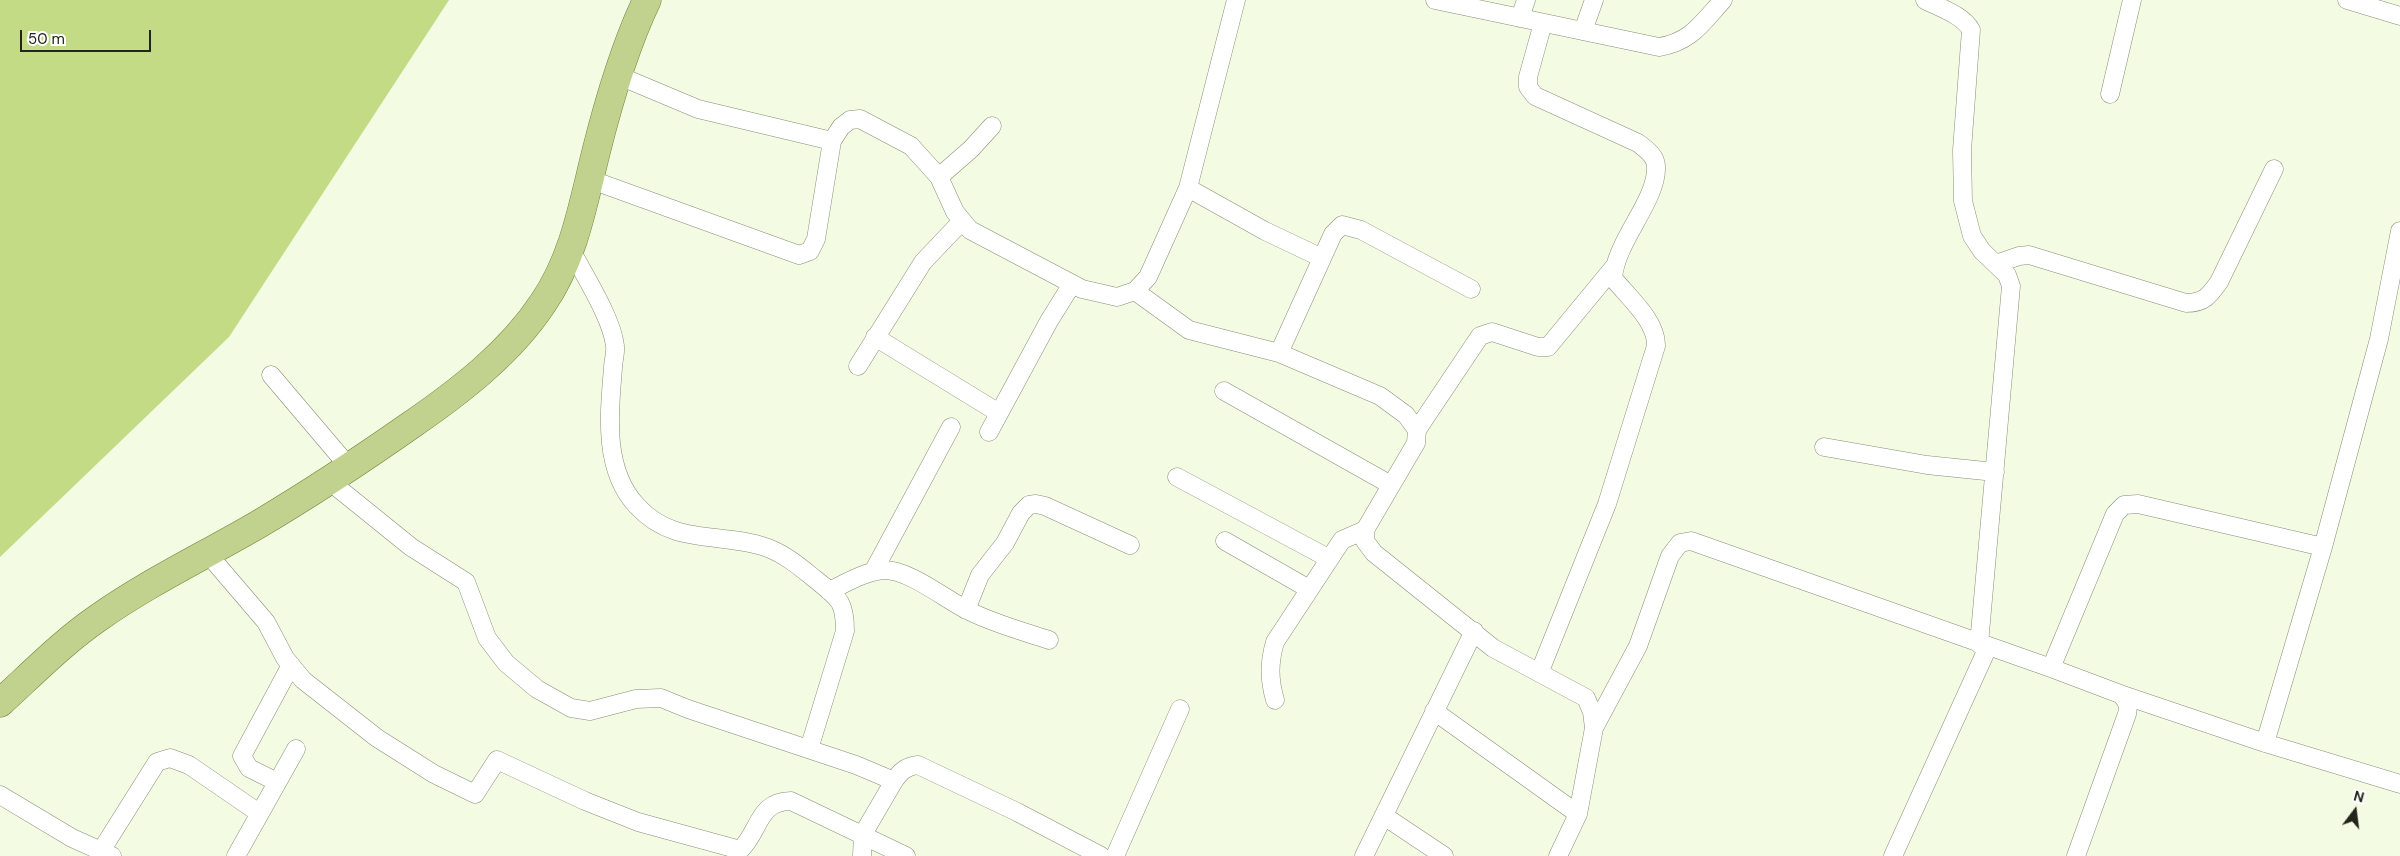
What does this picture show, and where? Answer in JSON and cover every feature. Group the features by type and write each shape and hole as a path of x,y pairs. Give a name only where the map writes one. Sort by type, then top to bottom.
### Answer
{"main road":[{"path":"0,704 68,641 98,618 158,580 208,553 339,474 439,406 506,348 543,304 556,282 570,250 617,75 647,0"}],"street":[{"path":"589,179 799,255 810,251 816,239 832,141 841,127 850,120 860,119 912,146 939,177 955,212 970,230 1082,289 1117,297 1135,291 1148,277 1188,188 1236,0"},
{"path":"1434,0 1659,47 1676,44 1692,34 1723,0"},
{"path":"1520,18 1526,0"},
{"path":"1583,31 1594,0"},
{"path":"1893,856 1983,645 1995,472 2012,292 2008,275 1982,251 1972,236 1963,201 1962,150 1971,30 1962,19 1925,0"},
{"path":"2110,94 2132,0"},
{"path":"2347,0 2400,16"},
{"path":"1543,23 1528,77 1528,87 1535,96 1638,142 1652,154 1657,165 1655,181 1614,267 1554,342 1548,347 1538,347 1492,332 1480,336 1417,430 1416,443 1365,530 1365,541 1374,553 1493,648 1517,662 1540,671 1586,698 1592,712 1594,728 1578,814 1558,856"},
{"path":"617,75 698,109 832,141"},
{"path":"939,177 971,150 992,126"},
{"path":"1996,264 2019,256 2028,256 2186,303 2198,303 2208,298 2219,282 2274,168"},
{"path":"1188,188 1265,231 1322,258"},
{"path":"858,366 923,262 962,220"},
{"path":"1279,353 1333,234 1342,225 1361,230 1471,289"},
{"path":"2265,743 2323,548 2379,339 2400,232"},
{"path":"570,250 608,322 615,346 611,446 619,480 637,506 661,526 686,535 767,547 786,556 837,597 845,612 845,631 809,749"},
{"path":"1540,671 1607,504 1656,346 1656,336 1652,326 1613,278 1614,267"},
{"path":"989,432 1072,284"},
{"path":"1135,291 1189,330 1279,353 1380,396 1406,415 1417,430"},
{"path":"875,338 999,413"},
{"path":"271,375 339,474 411,547 466,582 486,638 506,663 546,694 572,708 590,711 636,700 661,698 688,709 809,749 894,781"},
{"path":"1224,390 1391,485"},
{"path":"873,572 951,427"},
{"path":"1824,447 1927,465 1995,472"},
{"path":"1177,477 1328,558"},
{"path":"2051,668 2115,514 2124,505 2138,504 2323,548"},
{"path":"966,610 980,575 1005,543 1021,514 1029,505 1045,506 1130,545"},
{"path":"1275,700 1269,679 1272,650 1275,642 1328,558 1342,540 1365,530"},
{"path":"1225,540 1309,589"},
{"path":"1594,728 1638,646 1670,556 1680,542 1691,541 2120,694 2265,743 2400,784"},
{"path":"208,553 266,622 291,665 303,680 377,738 434,774 475,794 497,760 585,801 638,822 747,853 748,843 764,811 779,801 791,801 906,856"},
{"path":"829,591 873,572 884,570 903,574 966,610 998,624 1049,640"},
{"path":"1364,856 1474,631"},
{"path":"277,782 249,768 242,756 291,665"},
{"path":"2076,856 2127,714 2128,706 2120,694"},
{"path":"1115,856 1180,709"},
{"path":"1434,711 1578,814"},
{"path":"236,856 258,813 296,749"},
{"path":"0,795 72,838 107,854 158,762 170,758 189,765 258,813"},
{"path":"862,856 863,834 898,774 909,766 918,765 1017,812 1101,856"},
{"path":"1384,816 1444,856"}],"shaded area":[{"path":"0,0 449,0 229,337 0,557"}]}
